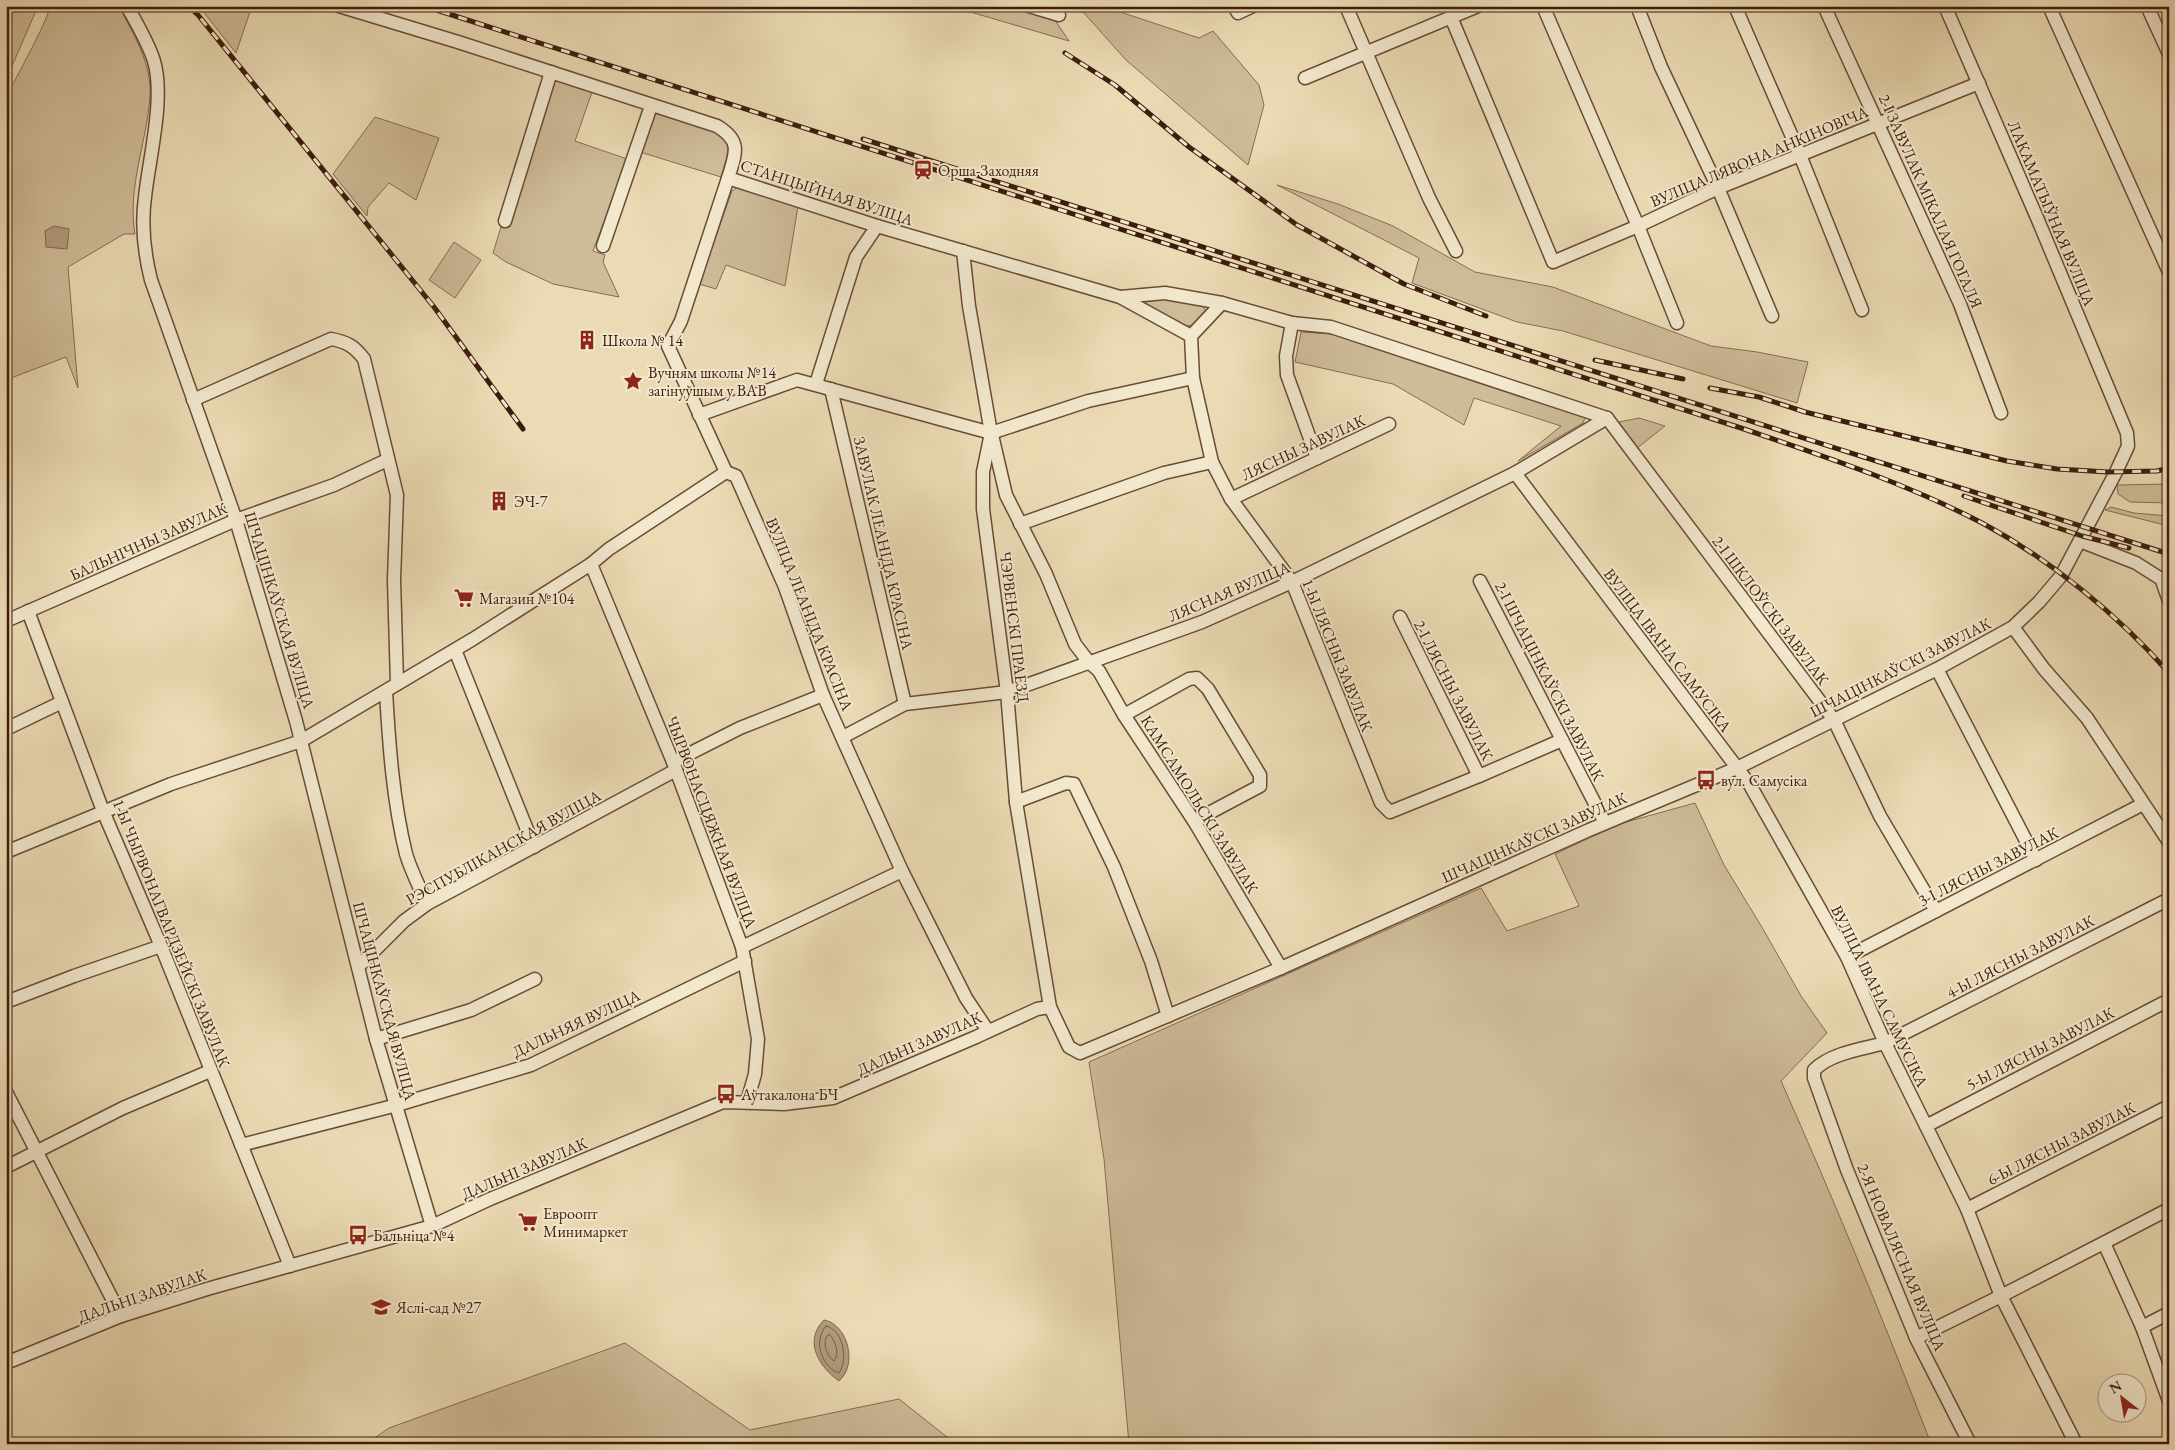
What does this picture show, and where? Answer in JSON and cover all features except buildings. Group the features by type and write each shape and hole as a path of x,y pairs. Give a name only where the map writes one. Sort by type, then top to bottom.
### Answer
{"street":[{"name":"ШЧАЦІНКАЎСКАЯ ВУЛІЦА","path":"128,6 154,62 157,86 156,119 142,224 144,253 151,280 236,520 301,741 376,1040 432,1226"},
{"name":"СТАНЦЫЙНАЯ ВУЛІЦА","path":"339,6 717,126 728,133 736,144 728,178 877,226 1120,297 1191,336"},
{"path":"1029,6 1059,15"},
{"path":"1236,10 1254,6"},
{"path":"1346,6 1429,198 1456,251"},
{"path":"1305,78 1478,6"},
{"path":"1543,6 1638,226 1677,323"},
{"path":"1637,6 1661,68 1718,188 1772,316"},
{"path":"1735,6 1800,155 1862,310"},
{"name":"2-І ЗАВУЛАК МІКАЛАЯ ГОГАЛЯ","path":"1824,6 1960,304 2001,413"},
{"name":"ЛАКАМАТЫЎНАЯ ВУЛІЦА","path":"1945,6 2038,220 2127,433"},
{"path":"2049,6 2169,272"},
{"path":"2147,6 2169,54"},
{"name":"ВУЛІЦА ЛЯВОНА АНКІНОВІЧА","path":"1451,17 1554,262 1638,226 1718,188 1979,83"},
{"path":"505,222 551,72"},
{"path":"603,246 651,106"},
{"name":"ВУЛІЦА ЛЕАНІДА КРАСІНА","path":"728,178 681,321 668,346 726,472 736,476 785,587 823,695 902,871 966,998 988,1031"},
{"path":"816,384 856,258 877,226"},
{"name":"ЧЭРВЕНСКІ ПРАЕЗД","path":"963,251 968,306 992,433 983,472 983,509 1007,692 1016,802 1050,1007"},
{"path":"1120,297 1166,293 1222,303 1292,323 1332,327 1607,418"},
{"path":"699,415 797,380 992,433 1088,401 1193,378 1191,336 1222,303"},
{"path":"1292,323 1286,356 1287,376 1317,458"},
{"path":"193,400 331,339 345,342 355,347 364,359 376,402 387,460 392,472 397,495 394,580 397,684"},
{"name":"1-Ы ЛЯСНЫ ЗАВУЛАК","path":"1193,378 1212,462 1231,499 1292,582 1381,803 1390,812 1479,776"},
{"name":"ЗАВУЛАК ЛЕАНІДА КРАСІНА","path":"831,389 905,704"},
{"name":"ЛЯСНАЯ ВУЛІЦА","path":"843,738 905,704 1007,692 1088,661 1202,622 1292,582 1515,473 1607,418"},
{"name":"2-І ШКЛОЎСКІ ЗАВУЛАК","path":"1607,418 1834,720 1880,816 1936,911"},
{"name":"ЛЯСНЫ ЗАВУЛАК","path":"1231,499 1389,424"},
{"name":"КАМСАМОЛЬСКІ ЗАВУЛАК","path":"992,433 1006,495 1046,574 1076,644 1088,661 1099,671 1124,714 1194,821 1281,968"},
{"name":"ШЧАЦІНКАЎСКІ ЗАВУЛАК","path":"1050,1007 1069,1047 1080,1053 1281,968 1605,823 1737,768 1937,669 2013,627 2039,602 2061,576 2128,446 2127,433"},
{"name":"БАЛЬНІЧНЫ ЗАВУЛАК","path":"6,621 236,520 334,485 387,460"},
{"path":"1020,524 1164,473 1212,462"},
{"path":"6,852 171,784 301,741 455,650 591,564 609,549 726,472"},
{"name":"ВУЛІЦА ІВАНА САМУСІКА","path":"1515,473 1750,785 1847,957 1885,1043 1967,1209 2001,1296 2076,1444"},
{"path":"2080,540 2136,563 2165,581 2169,601"},
{"name":"ЧЫРВОНАСЦЯЖНАЯ ВУЛІЦА","path":"591,564 674,766 742,947 758,1039 755,1074 747,1102"},
{"name":"2-І ШЧАЦІНКАЎСКІ ЗАВУЛАК","path":"1480,580 1605,823"},
{"name":"1-Ы ЧЫРВОНАГВАРДЗЕЙСКІ ЗАВУЛАК","path":"28,611 104,811 161,946 290,1266"},
{"name":"2-І ЛЯСНЫ ЗАВУЛАК","path":"1400,617 1479,776"},
{"path":"2013,627 2044,668 2087,718 2169,842"},
{"path":"455,650 534,847"},
{"path":"1937,669 2036,860"},
{"path":"1124,714 1189,679 1197,678 1208,689 1260,775 1260,786 1194,821"},
{"path":"386,691 390,754 401,829 407,856 427,904"},
{"name":"РЭСПУБЛІКАНСКАЯ ВУЛІЦА","path":"358,967 404,921 427,904 534,847 740,728 823,695"},
{"path":"6,730 62,702"},
{"path":"1479,776 1562,740"},
{"path":"1016,802 1066,782 1074,784 1114,867 1151,961 1168,1016"},
{"name":"3-І ЛЯСНЫ ЗАВУЛАК","path":"1847,957 2143,804"},
{"path":"742,947 902,871"},
{"name":"4-Ы ЛЯСНЫ ЗАВУЛАК","path":"1814,1078 1814,1070 1821,1063 1885,1043 2169,899"},
{"path":"6,1002 161,946"},
{"name":"ДАЛЬНЯЯ ВУЛІЦА","path":"241,1146 397,1105 531,1065 745,961"},
{"path":"376,1040 471,1010 535,980"},
{"name":"5-Ы ЛЯСНЫ ЗАВУЛАК","path":"1926,1126 2169,1000"},
{"name":"ДАЛЬНІ ЗАВУЛАК","path":"6,1363 121,1316 207,1289 432,1226 490,1198 723,1102 784,1104 833,1098 1037,1009 1050,1007"},
{"path":"6,1167 123,1108 210,1071"},
{"name":"2-Я НОВАЛЯСНАЯ ВУЛІЦА","path":"1814,1078 1847,1170 1916,1338 1970,1444"},
{"path":"6,1092 121,1316"},
{"name":"6-Ы ЛЯСНЫ ЗАВУЛАК","path":"1967,1209 2169,1106"},
{"path":"1916,1338 2104,1244 2169,1209"},
{"path":"2104,1244 2142,1327 2169,1401"},
{"path":"2142,1327 2169,1313"}],"shaded area":[{"path":"6,6 38,6 6,80"},
{"path":"51,6 119,6 145,60 150,84 148,113 135,182 133,216 135,234 124,234 68,267 78,388 66,357 6,380 6,98"},
{"path":"199,6 252,6 236,53"},
{"path":"950,6 1012,6 1055,20 1069,41"},
{"path":"1066,6 1107,6 1108,8 1199,38 1213,31 1259,85 1264,105 1248,165 1126,60 1084,13"},
{"path":"554,80 592,92 575,141 627,159 593,251 605,255 603,262 619,297 553,284 506,262 493,253 501,227 510,227"},
{"path":"654,113 715,130 728,143 727,156 721,177 640,152"},
{"path":"375,117 439,138 416,200 389,183 368,207 367,216 333,174"},
{"path":"1277,185 1338,204 1393,226 1475,272 1553,287 1711,346 1757,352 1808,362 1797,403 1563,331 1517,322 1412,283 1419,258"},
{"path":"738,187 798,206 785,286 726,265 716,289 699,284 732,191"},
{"path":"454,242 481,260 455,298 429,280"},
{"path":"1163,299 1203,306 1206,312 1194,325 1187,326 1140,303"},
{"path":"1301,332 1333,334 1586,415 1583,423 1518,461 1561,426 1474,398 1464,425 1393,384 1295,362"},
{"path":"1639,418 1665,426 1636,449 1619,422"},
{"path":"2169,484 2169,503 2130,502 2118,494 2117,485"},
{"path":"2111,507 2134,513 2169,516 2169,526 2105,510"},
{"path":"1695,803 1724,865 1801,996 1827,1033 1781,1081 1858,1261 1931,1444 1129,1444 1104,1159 1089,1062 1481,888 1507,931 1579,906 1555,854 1619,824"},
{"path":"625,1343 750,1430 899,1399 952,1441 963,1444 366,1444 389,1428"}],"water":[{"path":"54,226 69,229 67,249 46,247 45,231"},
{"path":"824,1320 832,1323 839,1329 848,1346 848,1365 845,1374 839,1381 825,1369 816,1353 814,1345 818,1328"}],"railway":[{"path":"188,6 198,15 434,307 523,429"},
{"path":"424,6 1741,428 1864,471 1955,509 1984,524 2034,555 2059,572 2106,610 2169,673"},
{"path":"1065,53 1115,85 1189,147 1297,225 1404,284 1486,316"},
{"path":"863,139 2169,554"},
{"path":"1595,360 1683,379"},
{"path":"1710,388 1759,397 1805,412 2007,461 2057,469 2108,472 2157,471 2169,468"},
{"path":"1964,496 2082,536 2129,548"}],"place":[{"name":"Орша-Заходняя","path":"923,170"},
{"name":"Школа № 14","path":"587,340"},
{"name":"Вучням школы №14 загінуўшым у ВАВ","path":"633,381"},
{"name":"ЭЧ-7","path":"499,501"},
{"name":"Магазин №104","path":"464,598"},
{"name":"вул. Самусіка","path":"1706,780"},
{"name":"Аўтакалона БЧ","path":"726,1094"},
{"name":"Евроопт Минимаркет","path":"528,1222"},
{"name":"Бальніца №4","path":"358,1235"},
{"name":"Яслі-сад №27","path":"381,1307"}]}
